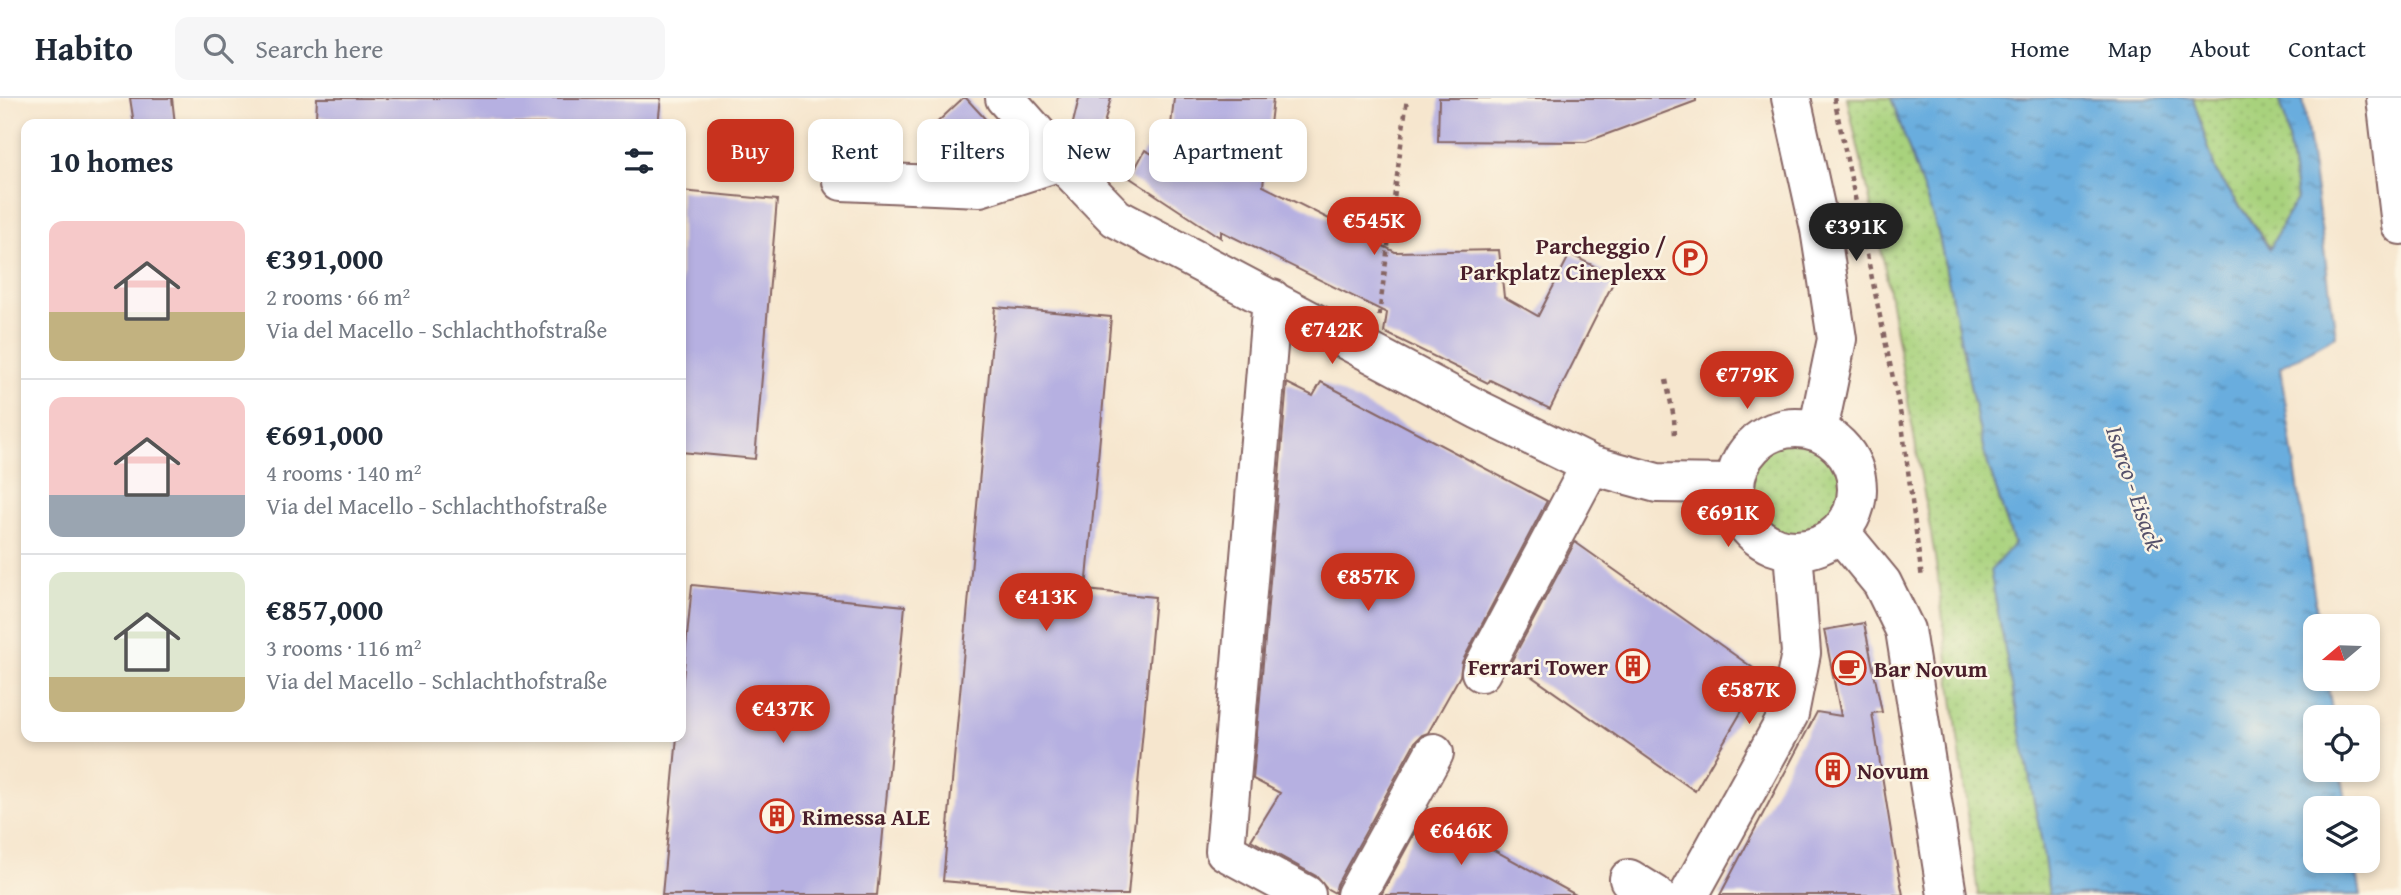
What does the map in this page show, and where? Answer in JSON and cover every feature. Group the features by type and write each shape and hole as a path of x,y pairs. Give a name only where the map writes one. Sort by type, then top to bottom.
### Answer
{"street":[{"path":"1005,98 1043,141"},
{"path":"1791,98 1821,229 1837,338 1818,431"},
{"path":"2386,98 2401,225"},
{"path":"865,182 980,187 1043,167"},
{"path":"1081,182 1116,218 1479,410 1591,465 1657,483 1734,484"},
{"path":"1272,299 1225,851 1306,895"},
{"path":"1798,427 1818,431 1838,444 1850,459 1857,490 1854,509 1840,532 1828,542 1809,550 1793,551 1773,547 1744,522 1735,504 1734,484 1738,467 1751,446 1777,430 1798,427"},
{"path":"1480,672 1591,465"},
{"path":"1840,532 1882,583 1905,630 1947,895"},
{"path":"1689,895 1789,714 1801,653 1793,551"},
{"path":"1356,895 1434,753"}],"path":[{"path":"1360,346 1379,317 1407,98"},
{"path":"1833,98 1900,416 1924,590"},
{"path":"1666,380 1675,436"}],"green space":[{"path":"1847,98 1891,98 1938,232 1984,452 2014,545 2049,895 1978,895 1935,557 1884,263"},
{"path":"2193,98 2279,98 2285,118 2297,199 2271,249 2216,172"},
{"path":"1794,437 1813,441 1830,452 1841,469 1845,488 1841,507 1830,524 1813,535 1794,539 1775,535 1758,524 1747,507 1743,488 1747,469 1758,452 1775,441"}],"water":[{"name":"Isarco - Eisack","path":"1891,98 2193,98 2216,172 2270,249 2297,199 2285,118 2279,98 2303,98 2336,336 2280,367 2317,614 2303,614 2303,691 2329,691 2331,705 2303,705 2303,782 2343,782 2345,796 2303,796 2303,873 2357,873 2361,895 2049,895 2042,844 1990,571 2014,544 1984,452 1938,232"}],"building":[{"path":"130,98 172,98 174,119 133,119"},
{"path":"317,98 661,98 659,119 316,117"},
{"path":"966,98 985,119 941,119"},
{"path":"1079,98 1111,98 1105,119 1074,119"},
{"path":"1174,98 1273,98 1271,119 1172,119"},
{"path":"1439,98 1696,98 1696,101 1586,142 1438,141"},
{"path":"1145,150 1149,152 1149,182 1263,182 1263,186 1395,252 1499,250 1504,297 1538,316 1570,254 1616,277 1550,409 1490,380 1488,383 1384,332 1387,313 1221,231 1221,238 1135,181 1135,169"},
{"path":"686,191 777,200 755,459 686,452"},
{"path":"995,307 1111,317 1086,590 1155,597 1128,895 943,881"},
{"path":"1321,382 1547,501 1462,662 1460,676 1428,733 1415,742 1337,884 1335,893 1326,888 1316,876 1251,840 1280,793 1253,779 1287,383 1313,396"},
{"name":"Ferrari Tower","path":"1575,542 1763,675 1695,791 1511,662"},
{"name":"Rimessa ALE","path":"692,585 905,606 877,895 662,895 677,742 686,742 686,647"},
{"path":"1864,623 1882,712 1872,713 1903,895 1720,895 1817,712 1841,716 1824,630"},
{"path":"1426,812 1461,832 1576,895 1381,895"}],"place":[{"name":"Parcheggio / Parkplatz Cineplexx","path":"1690,258"},
{"name":"Ferrari Tower","path":"1633,666"},
{"name":"Bar Novum","path":"1849,668"},
{"name":"Novum","path":"1833,770"},
{"name":"Rimessa ALE","path":"777,816"}]}
